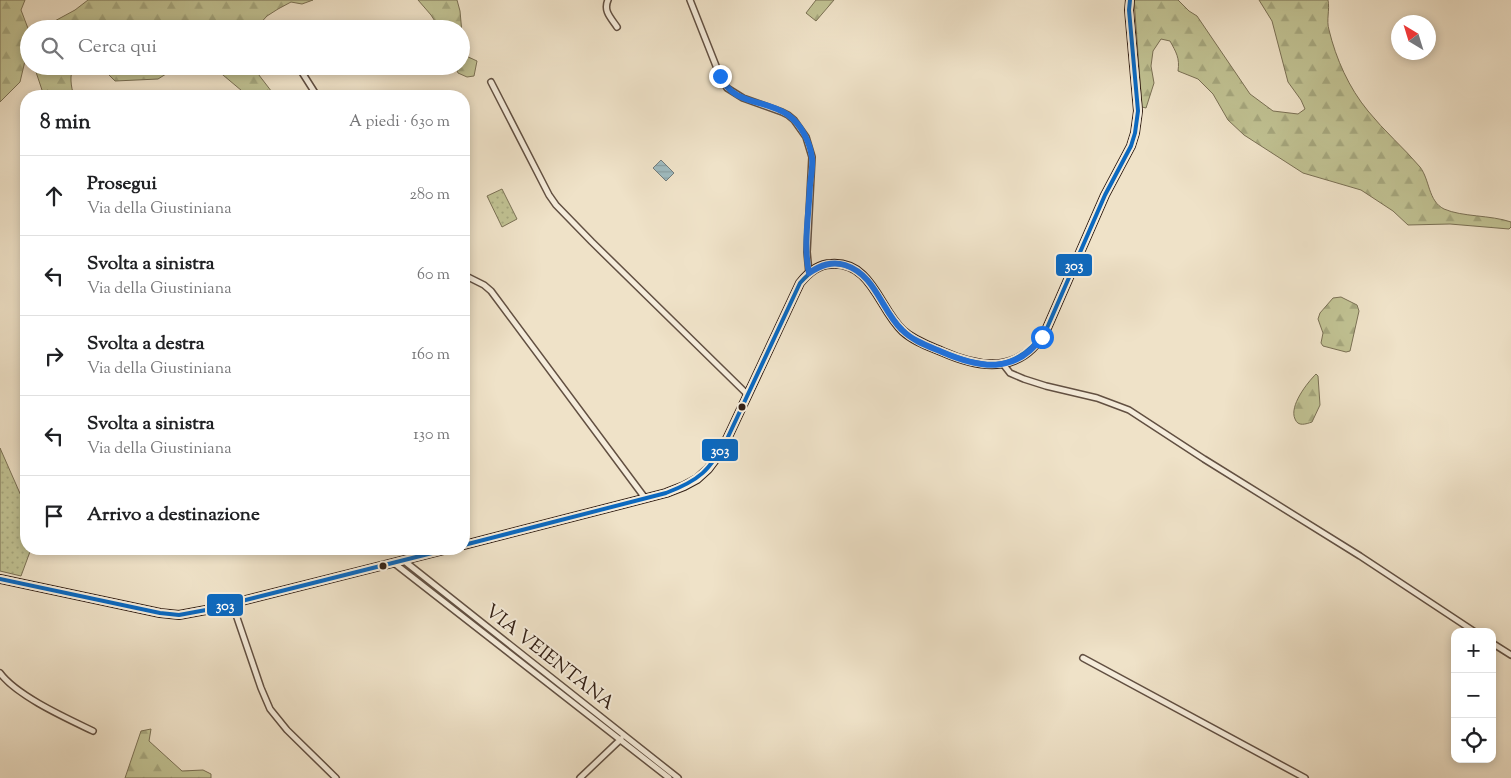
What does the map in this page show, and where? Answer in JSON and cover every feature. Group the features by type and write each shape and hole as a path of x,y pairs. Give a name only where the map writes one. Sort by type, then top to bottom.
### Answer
{"street":[{"path":"608,0 606,11 617,27"},
{"path":"690,0 720,76 727,88 743,98 788,115 806,137 812,157 806,255 809,273"},
{"path":"470,543 666,493 693,482 714,461 727,439 800,283 809,273 820,266 843,264 854,269 867,279 894,320 907,334 930,347 971,363 988,366 1003,364 1029,352 1046,331 1105,195 1132,143 1137,126 1138,111 1129,10 1130,0"},
{"path":"304,75 313,90"},
{"path":"491,82 549,195 556,205 748,395"},
{"path":"470,278 491,291 646,498"},
{"path":"1003,364 1010,373 1024,379 1097,398 1129,410 1360,556 1469,628"},
{"path":"0,580 166,614 192,613 423,555"},
{"name":"VIA VEIENTANA","path":"403,560 669,778"},
{"name":"VIA VEIENTANA","path":"393,562 622,738 678,778"},
{"path":"232,604 270,709 287,730 336,778"},
{"path":"1496,646 1511,655"},
{"path":"1083,658 1305,778"},
{"path":"0,673 14,687 44,706 93,731"},
{"path":"580,778 622,738"}],"green space":[{"path":"0,0 25,0 21,10 25,20 20,20 20,75 22,75 20,82 0,102"},
{"path":"88,0 313,0 302,4 291,2 263,20 57,20"},
{"path":"418,0 457,0 461,20 434,20"},
{"path":"816,0 834,0 816,21 806,13"},
{"path":"1134,0 1178,0 1197,16 1250,94 1273,111 1298,114 1305,109 1288,82 1272,21 1259,0 1328,0 1329,30 1335,52 1349,83 1374,118 1420,167 1435,201 1451,212 1511,222 1511,227 1509,229 1450,224 1408,225 1393,211 1361,190 1303,173 1244,135 1228,120 1213,94 1198,79 1178,71 1178,59 1170,41 1161,39 1153,51 1151,66 1154,83 1146,108 1142,107"},
{"path":"470,58 477,61 474,76 467,77 462,75 470,75"},
{"path":"37,75 71,75 72,90 42,90"},
{"path":"109,75 164,75 158,79 115,81"},
{"path":"223,75 259,75 270,90 241,90"},
{"path":"502,189 517,219 502,227 487,196"},
{"path":"1341,297 1357,305 1359,311 1350,351 1346,352 1323,346 1321,343 1323,333 1318,319 1320,313 1333,298"},
{"path":"1316,374 1318,376 1320,405 1312,422 1300,424 1296,422 1294,408 1304,389"},
{"path":"0,448 20,493 20,555 29,555 21,576 0,571"},
{"path":"151,729 149,741 182,771 203,770 211,774 211,778 125,778 141,731"}],"water":[{"path":"661,160 674,173 666,181 653,168"}],"transit line":[{"name":"303","path":"470,543 666,493 687,484 703,473 715,459 727,439 800,283 812,272 825,265 836,264 849,267 859,273 875,290 895,322 908,335 926,345 973,362 987,364 1000,364 1024,353 1036,343 1047,328 1105,195 1131,146 1135,133 1138,111 1129,10 1130,0"},
{"name":"303","path":"0,579 160,613 179,615 206,610 424,555"}],"route":[{"path":"720,76 727,88 733,93 788,115 806,137 812,157 806,255 809,273 820,266 830,264 843,264 854,269 867,279 897,325 907,334 930,347 971,363 995,366 1012,362 1029,352 1042,337"}]}
